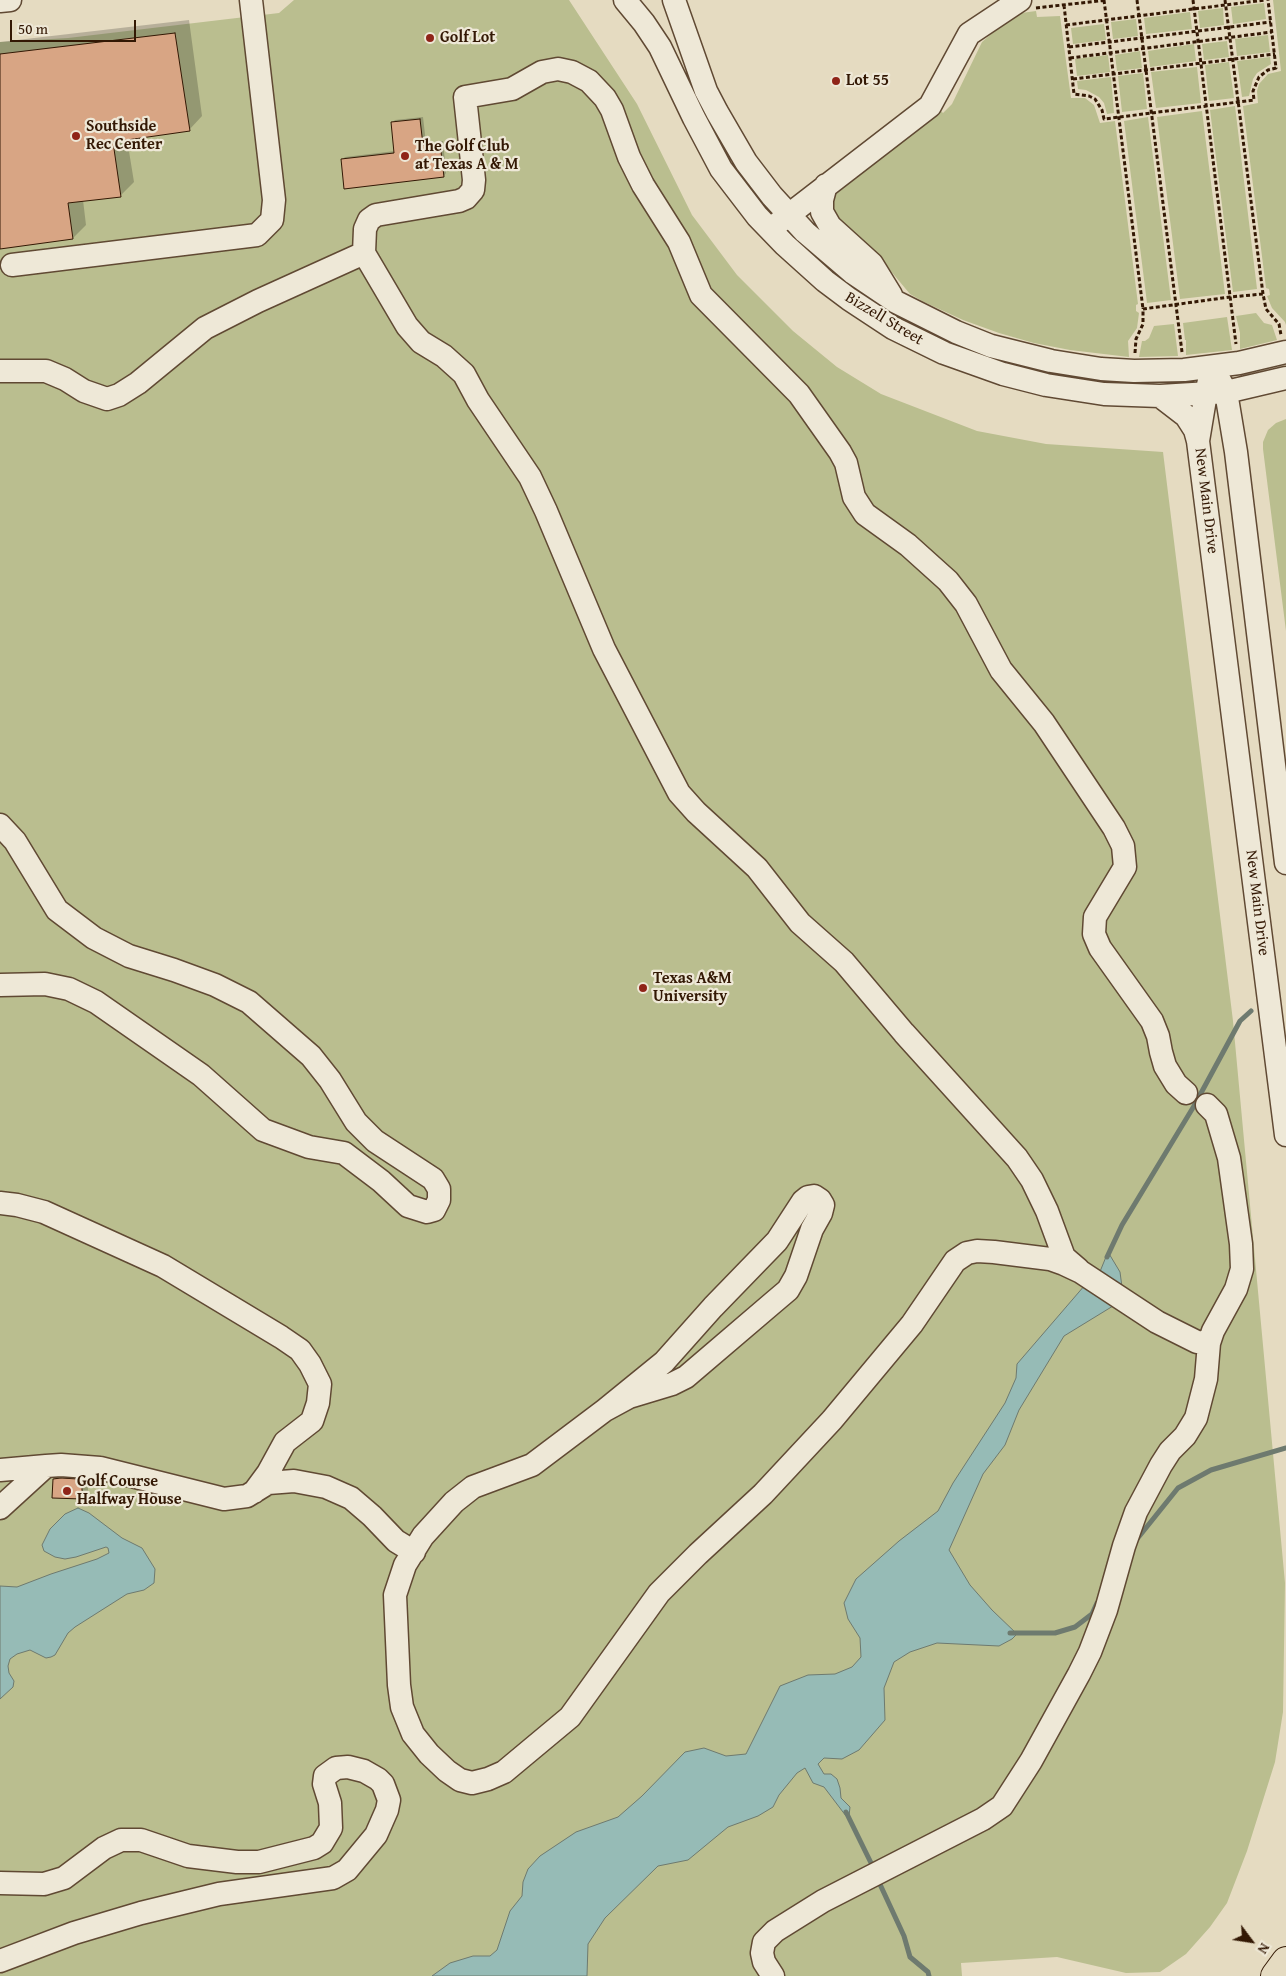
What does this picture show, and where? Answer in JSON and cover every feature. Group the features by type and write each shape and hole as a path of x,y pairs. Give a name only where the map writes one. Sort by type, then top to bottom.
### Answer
{"main road":[{"path":"1275,1976 1286,1961"}],"street":[{"path":"0,1 10,0"},
{"path":"12,265 257,235 272,220 274,200 251,0"},
{"name":"Bizzell Street","path":"625,0 644,22 660,47 701,133 721,169 735,189 804,264 849,300 900,332 944,353 1003,374 1046,385 1104,394 1160,396 1216,392 1278,381"},
{"name":"Bizzell Street","path":"677,4 697,69 717,112 746,162 788,215 829,253 866,282 896,302 917,314 974,340 1018,353 1102,369 1134,371 1184,370 1214,367 1286,352"},
{"path":"771,230 826,185 930,106 969,34 1026,4"},
{"path":"1186,1093 1176,1084 1165,1066 1158,1036 1152,1021 1100,948 1094,934 1095,917 1125,867 1123,846 1114,828 1044,723 1001,670 966,604 948,580 908,545 864,514 854,497 846,463 799,394 701,295 679,242 643,185 629,157 612,110 605,98 590,81 572,72 558,69 542,72 512,90 463,90 474,180 473,190 466,198 459,201 376,215 369,220 366,228 364,252 407,326 421,342 444,356 464,374 478,400 530,477 604,649 679,793 696,812 757,868 800,923 844,962 904,1033 1017,1158 1032,1180 1047,1211 1064,1257 1081,1272 1182,1336 1197,1342 1209,1343"},
{"path":"826,185 822,200 822,212 826,219 844,239 872,264 896,302"},
{"path":"0,371 46,371 84,391 107,399 119,395 138,383 205,328 258,301 364,252"},
{"name":"New Main Drive","path":"1214,367 1216,392 1236,452 1286,863"},
{"path":"1236,452 1244,411 1255,395 1278,381"},
{"name":"New Main Drive","path":"1216,392 1198,440 1286,1136"},
{"path":"1160,396 1186,416 1195,430 1198,440"},
{"path":"1247,823 1280,818"},
{"path":"0,825 15,841 57,910 94,938 129,956 215,985 249,1002 311,1056 330,1080 356,1122 374,1141 433,1179 439,1189 439,1200 434,1210 427,1212 408,1206 381,1181 344,1153 309,1146 263,1130 201,1075 96,1002 69,989 45,984 0,985"},
{"path":"773,1976 762,1958 762,1947 767,1938 785,1924 823,1901 991,1815 1002,1806 1031,1762 1090,1652 1106,1610 1124,1546 1144,1496 1166,1457 1186,1436 1196,1418 1206,1380 1209,1343 1216,1323 1236,1289 1242,1269 1241,1244 1229,1158 1216,1114 1207,1105"},
{"path":"605,1410 629,1397 672,1384 686,1377 788,1290 796,1276 812,1229 821,1213 823,1205 820,1200 814,1196 808,1197 803,1201 777,1240 664,1362 605,1410 532,1464 473,1487 454,1502 424,1536 405,1565 395,1595 399,1684 402,1707 414,1734 429,1754 460,1780 472,1783 504,1772 570,1717 659,1593 763,1494 832,1420 912,1324 955,1261 972,1252 994,1252 1050,1259 1081,1272"},
{"path":"0,1204 17,1205 44,1212 163,1266 300,1350 310,1364 320,1384 318,1403 312,1421 285,1442 268,1473 254,1492"},
{"path":"0,1470 61,1465 100,1468 224,1499 246,1496 268,1484 294,1481 326,1487 351,1498 396,1541 414,1552"},
{"path":"0,1508 46,1466"},
{"path":"0,1884 44,1884 64,1878 104,1848 121,1840 141,1840 188,1856 238,1862 260,1862 314,1848 322,1843 331,1828 330,1803 324,1784 325,1776 336,1768 348,1767 364,1771 378,1779 384,1784 389,1800 382,1823 372,1840 347,1870 333,1878 219,1894 142,1913 82,1930 0,1961"}],"path":[{"path":"1026,4 1064,5 1106,0 1143,308 1143,324 1136,339 1135,348"},
{"path":"1137,0 1181,346"},
{"path":"1193,0 1236,341"},
{"path":"1225,0 1263,294 1266,309 1279,324 1280,329"},
{"path":"1064,5 1066,25 1069,47 1072,80 1074,94 1089,96 1095,99 1102,110 1104,119 1254,100 1253,91 1259,77 1268,70 1276,68 1267,0 1066,25"},
{"path":"1069,47 1271,22"},
{"path":"1070,58 1272,32"},
{"path":"1072,80 1275,54"},
{"path":"1143,308 1263,294"}],"green space":[{"name":"Texas A&M University","path":"294,0 569,0 637,104 692,215 737,275 793,331 837,367 881,394 977,431 1046,444 1163,452 1233,1021 1285,1583 1283,1712 1275,1762 1247,1851 1227,1903 1210,1927 1186,1954 1160,1972 1126,1973 1057,1957 961,1963 962,1976 0,1976 0,42 68,38 279,13"},
{"path":"1273,0 1286,0 1286,325 1272,308 1267,296 1270,295 1269,289 1266,288 1243,106 1258,103 1257,91 1259,84 1268,74 1281,71"},
{"path":"1264,3 1266,19 1233,24 1231,7"},
{"path":"1223,8 1224,25 1200,28 1198,11"},
{"path":"1036,11 1037,17 1060,16 1071,98 1085,98 1094,105 1100,123 1115,121 1138,304 1136,305 1136,311 1139,313 1137,328 1128,341 1129,357 1070,350 1034,343 963,320 924,302 910,294 879,257 833,215 831,200 835,192 939,109 943,113 952,104 982,42 1014,14"},
{"path":"1190,12 1192,29 1146,34 1144,18"},
{"path":"1136,19 1138,36 1113,39 1111,22"},
{"path":"1104,24 1106,40 1073,44 1071,28"},
{"path":"1268,35 1270,52 1237,56 1235,39"},
{"path":"1227,41 1229,57 1204,60 1202,44"},
{"path":"1194,44 1196,61 1150,67 1148,51"},
{"path":"1140,51 1142,68 1117,71 1115,55"},
{"path":"1108,55 1110,72 1077,76 1075,59"},
{"path":"1270,57 1271,64 1257,73 1253,79 1249,96 1242,97 1237,61"},
{"path":"1229,62 1234,98 1209,101 1205,65"},
{"path":"1197,67 1201,103 1156,108 1151,72"},
{"path":"1143,73 1147,109 1122,112 1118,76"},
{"path":"1111,77 1114,113 1107,114 1104,103 1099,97 1086,90 1078,89 1077,81"},
{"path":"1235,106 1257,289 1233,292 1210,110"},
{"path":"1202,111 1225,294 1180,299 1157,117"},
{"path":"1148,117 1171,300 1147,303 1124,121"},
{"path":"1256,313 1264,323 1272,325 1277,340 1240,349 1240,333 1236,316"},
{"path":"1227,317 1232,350 1186,355 1183,323"},
{"path":"1174,324 1178,356 1139,357 1142,341 1149,338 1154,326"},
{"path":"1286,419 1286,631 1263,442 1268,430 1276,423"}],"water":[{"path":"1108,1252 1120,1272 1122,1287 1113,1306 1064,1336 1019,1410 1005,1445 983,1474 949,1550 970,1585 1017,1634 999,1646 937,1643 910,1652 894,1662 884,1688 885,1720 859,1750 842,1759 824,1758 818,1764 824,1774 831,1774 837,1779 841,1798 850,1807 849,1816 846,1816 824,1787 813,1783 805,1768 797,1773 779,1795 773,1807 758,1816 728,1827 688,1860 658,1866 605,1918 588,1944 587,1976 432,1976 450,1963 473,1956 490,1956 497,1950 510,1911 522,1896 523,1882 528,1869 540,1856 576,1832 618,1817 642,1796 685,1752 704,1748 726,1756 746,1754 780,1686 808,1675 835,1674 852,1667 861,1657 860,1638 848,1619 844,1603 856,1579 899,1541 938,1511 953,1483 1005,1403 1016,1378 1017,1364 1085,1285 1099,1274"},
{"path":"78,1508 89,1513 122,1538 142,1548 155,1569 154,1583 144,1590 127,1594 75,1627 68,1633 55,1655 46,1658 30,1650 17,1654 10,1659 8,1666 9,1673 14,1681 13,1687 0,1699 0,1586 17,1587 109,1553 106,1547 65,1559 55,1557 44,1551 42,1545 50,1529 65,1514"}],"building":[{"name":"Southside Rec Center","path":"175,33 190,131 113,142 121,197 68,203 73,239 0,249 0,54"},
{"name":"The Golf Club at Texas A & M","path":"420,119 423,145 440,143 444,177 344,189 341,159 394,153 391,122"},
{"name":"Golf Course Halfway House","path":"53,1479 78,1479 78,1483 82,1483 82,1499 52,1498"}],"waterway":[{"path":"1107,1257 1122,1225 1194,1106 1240,1021 1251,1011"},
{"path":"1137,1539 1178,1488 1211,1470 1286,1448"},
{"path":"1010,1633 1055,1633 1075,1627 1092,1614 1097,1603"},
{"path":"846,1812 874,1869"},
{"path":"878,1880 904,1936 910,1957 928,1972 929,1976"}],"place":[{"name":"Golf Lot","path":"430,38"},
{"name":"Lot 55","path":"836,81"},
{"name":"Southside Rec Center","path":"76,136"},
{"name":"The Golf Club at Texas A & M","path":"405,156"},
{"name":"Texas A&M University","path":"643,988"},
{"name":"Golf Course Halfway House","path":"67,1491"}]}
